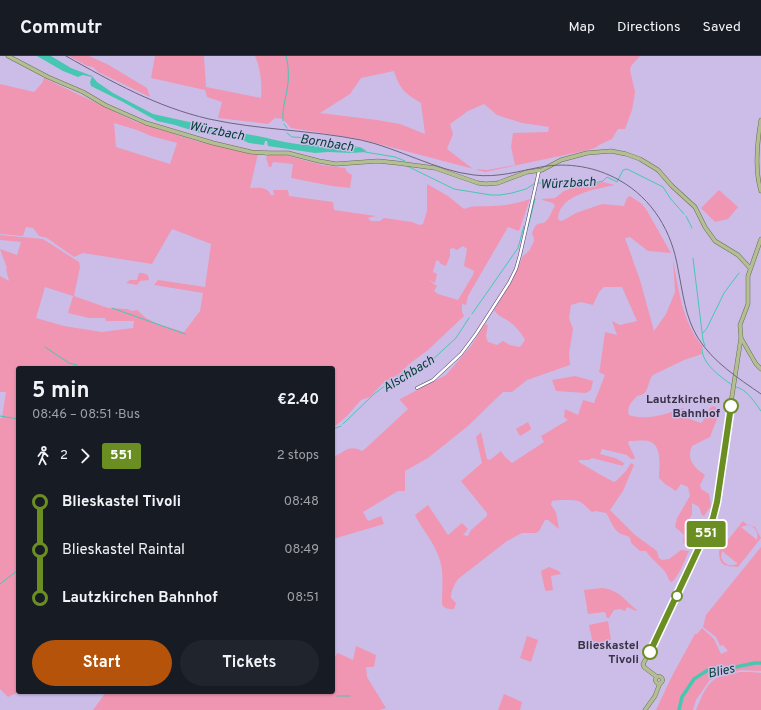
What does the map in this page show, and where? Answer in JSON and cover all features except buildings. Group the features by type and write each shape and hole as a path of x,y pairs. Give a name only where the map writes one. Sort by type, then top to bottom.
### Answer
{"main road":[{"path":"8,56 48,77 83,92 105,105 146,123 221,145 251,152 288,153 328,163 348,164 378,161 427,167 451,173 478,183 486,184 547,168 557,161 574,156 598,151 619,152 635,157 658,170 677,191 695,207 707,230 715,241 738,255 751,266"},
{"path":"761,120 756,169 761,191"},
{"path":"645,710 660,684 656,681 657,677 646,669 643,663 653,646 713,518 717,502 740,347 741,338 739,329 748,305 748,279 751,266 761,239"},
{"path":"741,338 756,364 761,369"},
{"path":"740,347 746,346"}],"street":[{"path":"417,388 430,382 450,366 461,354 476,334 509,282 516,269 539,170"}],"shaded area":[{"path":"69,56 89,56 107,64 147,88 150,97 98,72 93,67 87,66"},
{"path":"155,56 204,56 206,87 261,98 261,77 255,56 640,56 631,66 630,70 635,92 632,110 625,129 618,129 612,139 595,148 584,151 485,172 474,169 487,170 515,165 511,147 513,133 548,132 549,127 522,123 497,115 484,104 468,111 450,124 453,134 447,149 473,169 360,139 291,128 283,119 275,118 268,124 218,118 222,102 207,97 205,90 151,78","holes":["394,71 401,87 421,103 425,134 400,124 320,113 350,94 361,78"]},
{"path":"44,78 136,122 196,141 258,154 250,188 265,189 271,195 274,195 273,190 288,190 289,196 333,202 334,210 376,216 368,218 371,221 380,221 384,218 412,222 419,225 423,224 427,211 427,184 448,196 464,209 507,205 530,199 519,231 508,227 468,296 466,305 462,304 462,312 464,316 402,372 382,384 370,397 361,400 347,416 335,426 335,366 16,366 16,693 8,697 0,689 0,418 2,418 6,392 0,392 0,276 9,281 7,268 0,249 17,255 21,242 0,240 0,235 43,239 79,262 80,267 74,296 108,308 127,309 132,311 137,310 146,318 158,324 184,332 200,311 203,293 154,285 158,280 205,287 211,244 172,229 152,264 83,253 74,257 47,238 39,236 33,228 26,227 23,236 0,234 0,84 34,92 42,83","holes":["114,123 151,136 177,143 170,164 116,147","463,246 467,249 464,266 474,271 458,300 438,294 434,291 437,286 428,280 435,283 437,274 433,272 436,261 438,260 441,264 446,266 450,256 450,249 453,248 457,250","45,287 73,296 68,313 89,318 105,318 106,321 134,321 133,328 102,332 64,326 36,318"]},
{"path":"281,154 322,165 345,168 347,172 352,175 350,188 291,178 293,164 273,162 271,167 269,167 266,158 268,155"},
{"path":"603,182 615,185 580,194 572,198 565,203 560,210 558,218 560,221 576,213 602,204 624,206 627,198 630,196 642,204 646,209 671,253 648,251 630,237 625,238 640,280 654,331 666,314 675,292 673,260 682,305 690,327 703,347 701,350 702,354 684,360 653,375 646,391 633,400 628,412 629,415 632,416 652,417 683,408 685,415 690,419 701,423 710,407 716,407 717,419 710,437 692,446 690,451 692,463 705,475 700,485 701,489 709,494 711,506 704,516 702,515 699,507 692,503 692,514 687,523 698,533 693,543 687,546 683,543 684,535 675,527 677,518 690,496 688,487 681,484 676,491 659,478 659,456 656,446 648,441 629,441 628,443 635,458 634,459 631,459 627,455 602,449 600,454 615,458 624,463 623,466 592,458 589,460 579,460 579,462 614,482 626,471 631,463 634,465 623,491 610,510 635,535 657,551 659,558 662,560 669,559 681,550 689,551 676,578 671,582 665,572 646,551 640,551 631,543 628,536 616,530 606,513 596,511 592,512 582,503 576,501 552,501 551,505 556,512 559,529 548,520 545,520 539,531 536,533 522,533 507,541 458,579 451,595 451,598 456,603 454,609 447,608 442,604 442,572 439,558 431,541 415,515 428,505 448,535 462,523 468,529 463,535 468,536 471,530 487,516 487,513 461,481 482,463 476,437 481,432 487,459 490,460 501,451 512,463 544,442 541,436 568,420 564,417 565,409 578,415 583,400 594,403 605,375 599,372 605,332 617,335 612,321 620,325 637,321 622,287 604,287 599,292 593,305 581,302 571,305 569,318 573,329 569,354 570,365 527,380 512,392 503,392 468,426 428,458 405,471 405,491 398,491 363,512 368,521 381,516 384,524 335,538 335,456 350,449 354,448 362,451 366,448 408,409 400,399 446,375 471,346 485,324 488,325 486,336 488,342 497,345 503,341 510,345 520,347 525,340 522,334 513,324 498,315 494,310 512,281 523,256 529,251 534,241 532,234 535,226 537,224 544,223 547,220 555,206 553,203 542,199 555,198 564,191 575,187"},
{"path":"719,190 738,207 728,219 715,222 701,208"},
{"path":"139,273 146,274 149,280 140,281 137,285 126,283 130,280 137,280"},
{"path":"575,376 593,381 591,390 586,393 556,391 552,380"},
{"path":"528,422 531,428 530,430 520,436 516,429"},
{"path":"743,521 746,524 755,527 761,538 738,567 724,564 720,560 719,551","holes":["747,525 756,530 757,540 741,527","722,551 737,563 737,564 726,564 721,557"]},
{"path":"761,547 761,671 742,670 716,676 709,681 696,700 693,710 656,710 672,676 695,634 697,634 702,628 714,639 721,654 728,651 723,645 720,646 716,637 703,627 706,615"},
{"path":"549,567 559,571 561,574 551,576 553,590 547,591 545,590 541,571"},
{"path":"602,588 618,593 637,610 636,611 627,607 625,611 620,609 614,610 609,618 607,618 605,612 588,614 584,590"},
{"path":"608,621 611,640 593,644 589,625"},
{"path":"527,636 538,640 531,662 520,658"},
{"path":"356,646 376,655 374,667 366,667 367,677 386,708 380,710 93,710 105,694 335,694 335,656 338,653 353,660"},
{"path":"740,672 761,673 761,710 696,710 704,691 714,679"},
{"path":"504,694 522,702 520,710 498,710"}],"water":[{"path":"37,56 51,56 71,68 92,76 97,82 113,93 153,114 290,143 361,148 366,152 315,153 268,146 267,141 265,141 264,145 249,143 242,140 200,133 157,121 91,86 90,82 92,77 83,75 78,77 63,71"}],"waterway":[{"name":"Bornbach","path":"283,121 283,110 288,86 288,64 286,56"},
{"name":"Bornbach","path":"284,124 287,128"},
{"name":"Bornbach","path":"287,133 292,137 312,138 361,148 366,151"},
{"name":"Würzbach","path":"365,152 395,157 405,161"},
{"name":"Würzbach","path":"407,166 454,189 491,195 512,193 539,183 582,183 588,180 595,183 603,181 607,177 617,182 623,170 627,169 663,187 670,198 684,214"},
{"name":"Alschbach","path":"528,227 535,199"},
{"name":"Würzbach","path":"686,216 692,228"},
{"name":"Alschbach","path":"472,314 518,248 524,226"},
{"name":"Würzbach","path":"693,258 705,346"},
{"path":"703,333 707,328 724,293 739,273"},
{"path":"112,308 185,334"},
{"name":"Alschbach","path":"343,424 374,394 404,372 422,367 430,362 456,338 469,318"},
{"path":"45,347 69,363 77,365"},
{"name":"Würzbach","path":"702,349 705,360 709,365 732,385"},
{"name":"Würzbach","path":"736,387 744,390 761,411"},
{"path":"0,416 16,419"},
{"name":"Alschbach","path":"335,428 341,426"},
{"path":"0,584 16,572"},
{"name":"Blies","path":"679,710 682,697 694,679 708,670 721,670 761,663"},
{"path":"337,696 350,696"}],"railway":[{"path":"66,56 100,75 153,101 209,119 247,126 323,134 361,140 389,148 460,173 492,176 541,167 571,165 601,172 619,180 642,197 651,207 666,230 675,255 687,313 698,338 718,362 761,394"}],"bus line":[{"name":"551","path":"650,652 713,518 717,502 731,406"}],"place":[{"name":"Lautzkirchen Bahnhof","path":"731,406"},
{"name":"Blieskastel Tivoli","path":"650,652"}]}
